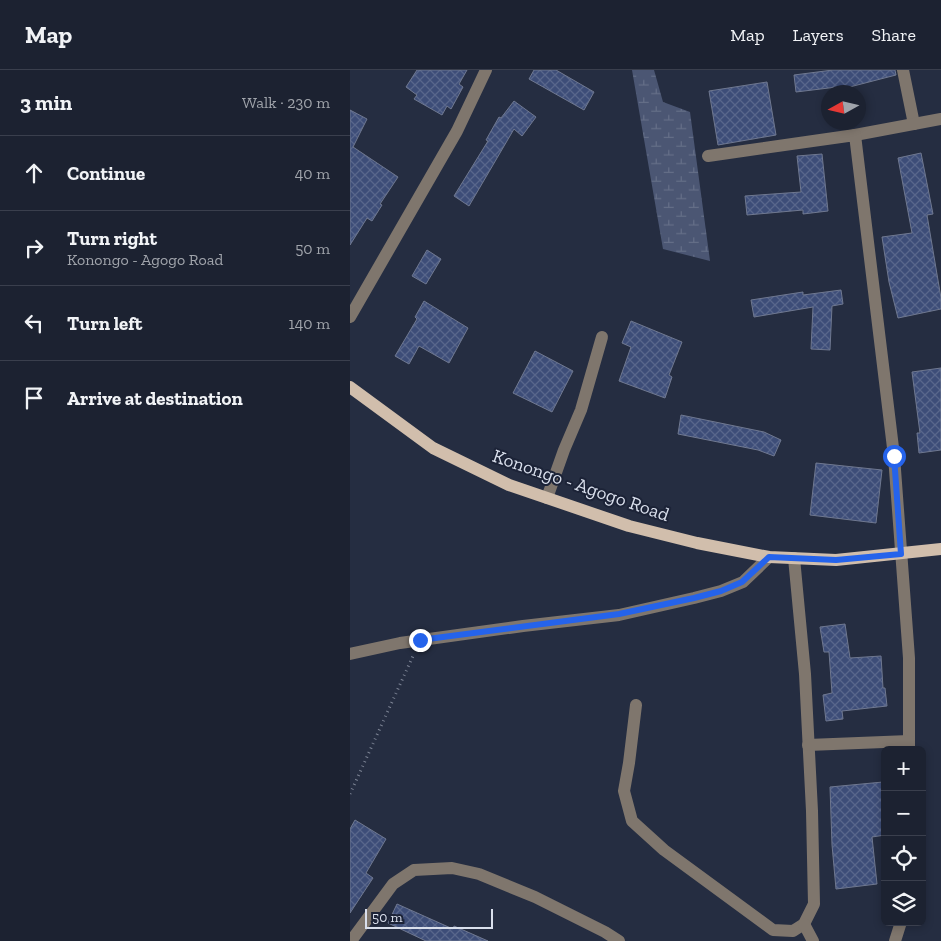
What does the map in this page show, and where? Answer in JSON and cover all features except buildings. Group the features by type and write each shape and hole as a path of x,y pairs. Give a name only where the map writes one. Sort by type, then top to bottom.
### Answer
{"main road":[{"name":"Konongo - Agogo Road","path":"350,387 433,448 509,485 629,526 697,543 769,557 836,560 941,549"}],"street":[{"path":"350,317 457,131 486,70"},
{"path":"904,70 914,124"},
{"path":"708,156 855,135 941,119"},
{"path":"808,745 909,745 910,658 893,446 855,135"},
{"path":"548,498 564,450 581,410 602,337"},
{"path":"350,654 420,640 619,614 694,598 721,591 742,582 769,557"},
{"path":"636,705 630,763 624,791 632,821 664,850 773,930 793,931 804,924 814,904 805,674 794,558"},
{"path":"351,941 393,884 414,870 452,868 480,874 535,897 619,941"},
{"path":"804,924 813,941"},
{"path":"895,941 900,926"}],"path":[{"path":"350,794 420,640"}],"green space":[{"path":"632,70 654,70 663,102 690,112 710,261 663,249"}],"route":[{"path":"420,640 619,614 694,598 721,591 742,582 769,557 836,560 901,554 894,456"}]}
